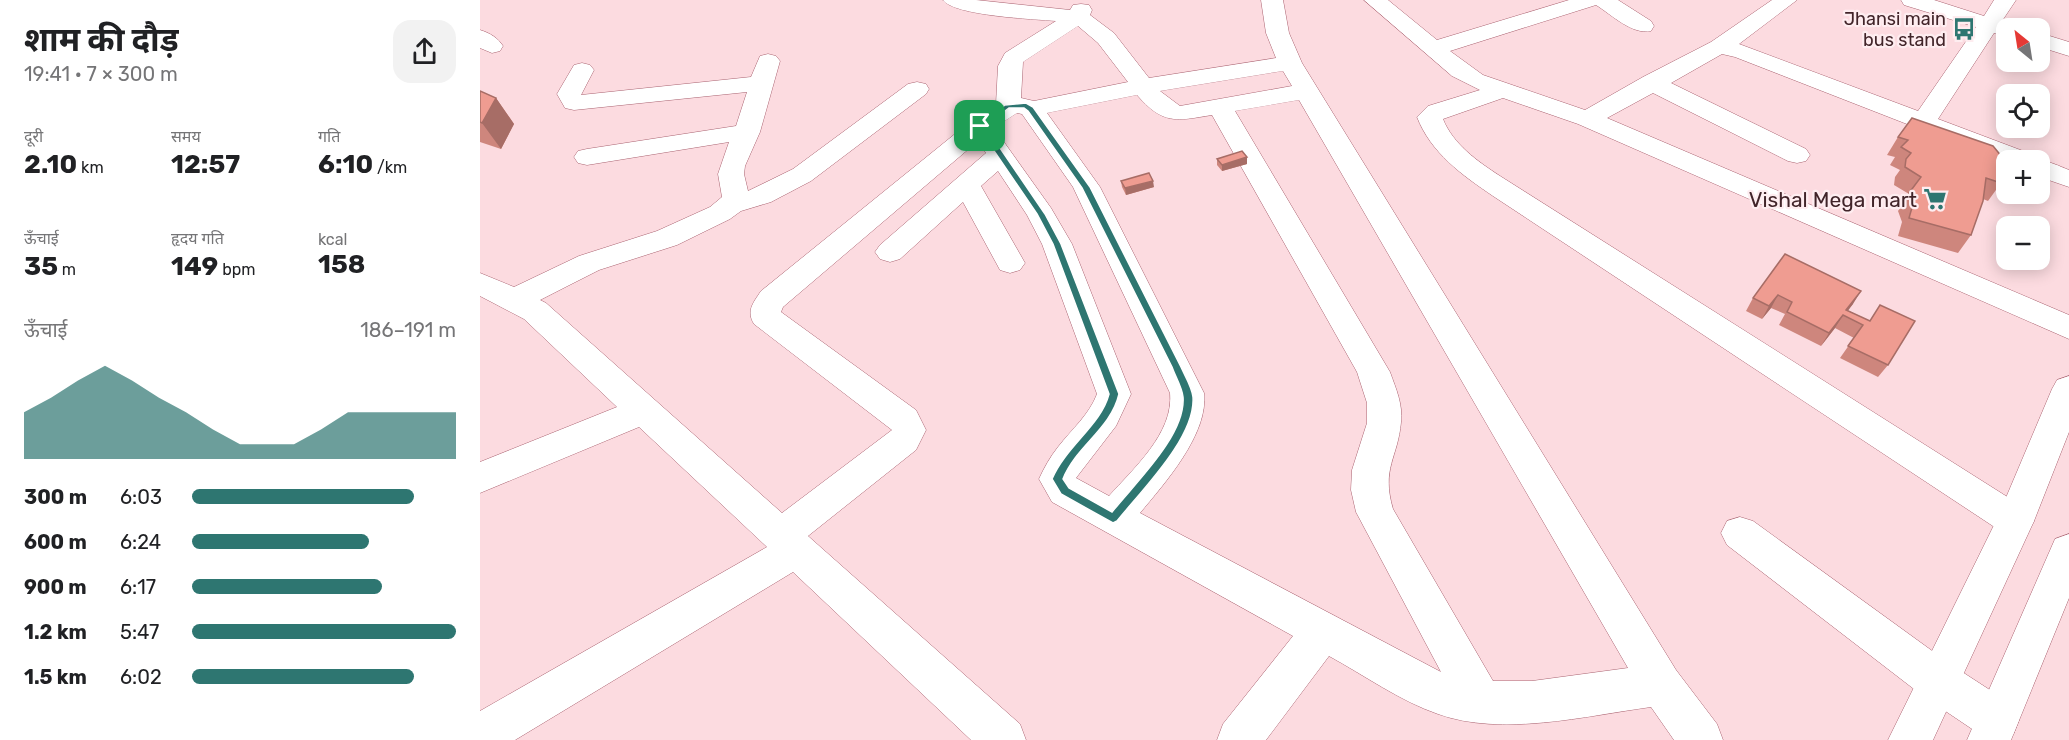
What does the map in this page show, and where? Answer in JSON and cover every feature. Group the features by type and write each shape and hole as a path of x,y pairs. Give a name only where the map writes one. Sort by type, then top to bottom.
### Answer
{"street":[{"path":"954,0 972,6 1082,9"},
{"path":"1272,0 1282,50 1661,685 1701,740"},
{"path":"1375,0 1460,71 1475,80 1587,119 2069,328"},
{"path":"1433,49 1591,0"},
{"path":"1603,0 1643,26"},
{"path":"1587,119 1651,82 1719,47 1786,0"},
{"path":"1912,0 1996,26"},
{"path":"2000,18 2005,0"},
{"path":"1082,9 1144,86 1162,106 1176,114 1307,91"},
{"path":"1082,9 1013,58 1010,66 1005,124 1041,214 1057,244 1114,394 1110,409 1064,465 1057,479 1065,491 1440,694 1481,702 1532,702 1661,685"},
{"path":"1924,121 1996,30"},
{"path":"2050,43 2069,49"},
{"path":"1719,47 1741,51 1997,150"},
{"path":"480,736 789,543 904,440 909,430 904,420 765,316 766,308 772,299 1005,124 1144,86 1290,63"},
{"path":"582,70 569,94 574,103 764,72 747,132 732,166 736,197 731,205"},
{"path":"1651,82 1797,155"},
{"path":"493,294 652,244 720,213 731,205 761,196 802,175 917,89"},
{"path":"1504,90 1437,111 1430,117 1438,135 1468,165 1486,180 2015,521"},
{"path":"1220,107 1372,372 1384,403 1384,423 1370,470 1369,490 1375,512 1481,702"},
{"path":"890,252 966,184 1005,124"},
{"path":"1005,124 1086,187 1147,306 1188,395 1187,417 1176,439 1113,518"},
{"path":"587,157 747,132"},
{"path":"2050,172 2069,179"},
{"path":"966,184 1010,263"},
{"path":"493,294 535,311 1004,740"},
{"path":"1910,740 2015,521 2069,389"},
{"path":"480,478 644,410"},
{"path":"1740,533 1938,681 1993,730 2069,550"},
{"path":"1239,740 1323,630"}],"building":[{"path":"480,91 496,98 482,123 480,122"},
{"path":"1912,118 1993,146 1996,150 1996,181 1986,178 1983,201 1971,235 1909,218 1913,204 1909,193 1921,177 1905,167 1906,159 1911,153 1901,147 1908,140 1898,137"},
{"path":"1242,151 1247,157 1222,165 1217,159"},
{"path":"1149,173 1153,181 1125,188 1121,181"},
{"path":"1785,254 1861,291 1846,310 1870,321 1880,305 1915,321 1888,365 1848,346 1863,325 1843,315 1829,333 1787,312 1792,302 1778,295 1769,306 1753,298"}],"place":[{"name":"Jhansi main bus stand","path":"1964,29"},
{"name":"Vishal Mega mart","path":"1935,199"}],"route":[{"path":"1008,106 1026,106 1031,109 1086,187 1107,225 1188,395 1187,417 1176,439 1113,518 1065,491 1057,479 1064,465 1110,409 1114,394 1109,377 1057,244 1041,214 980,126 1008,106"}]}
